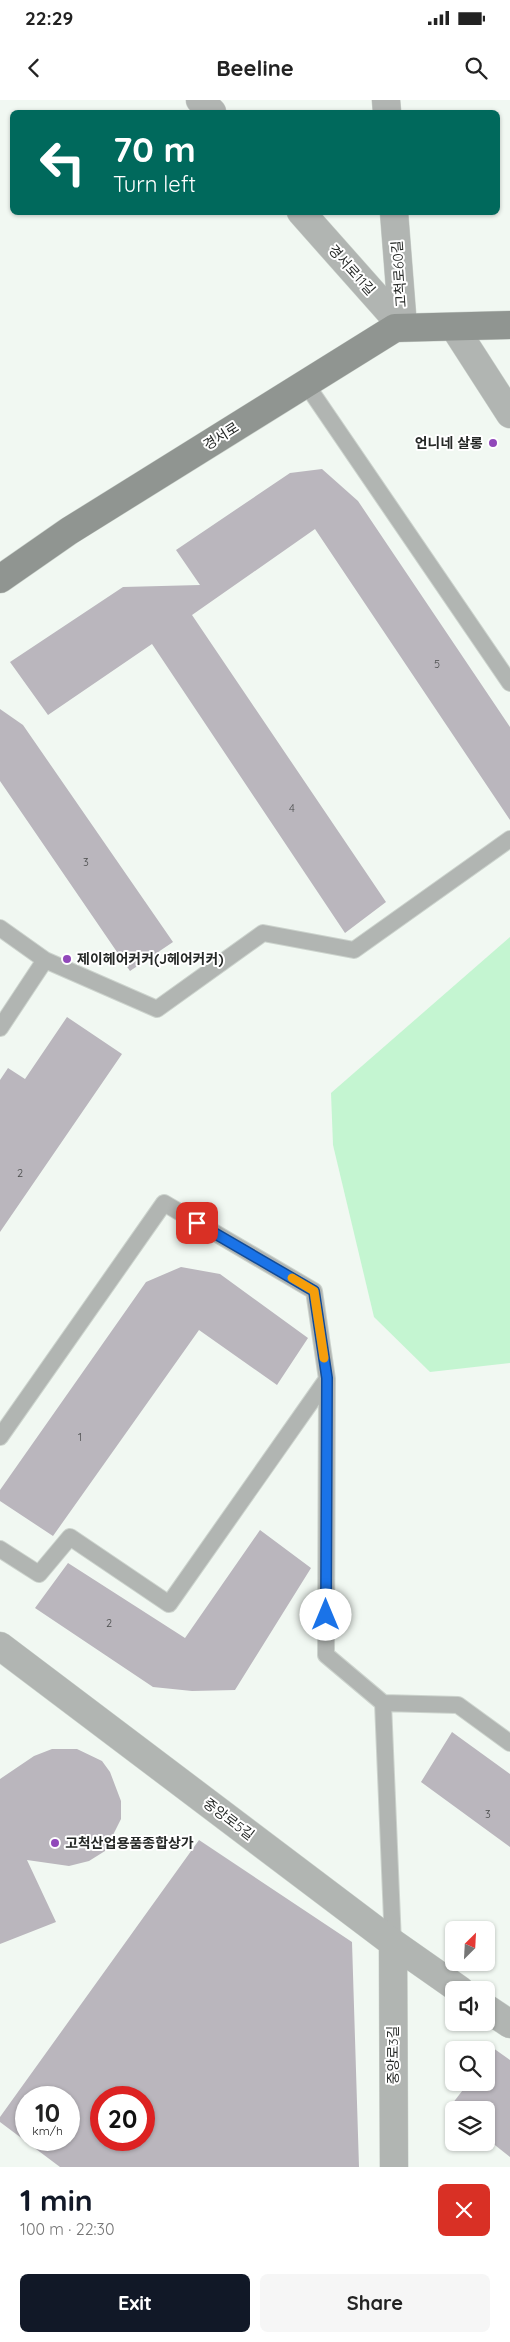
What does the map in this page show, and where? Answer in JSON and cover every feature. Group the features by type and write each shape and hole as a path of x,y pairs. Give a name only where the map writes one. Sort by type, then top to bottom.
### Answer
{"main road":[{"path":"399,328 510,325"},
{"name":"경서로","path":"0,579 69,531 399,328"}],"street":[{"path":"200,100 210,110"},
{"name":"경서로11길","path":"304,215 399,328"},
{"name":"고척로60길","path":"394,215 399,328"},
{"path":"454,326 510,414"},
{"name":"중앙로5길","path":"0,1646 393,1943 447,1981"},
{"name":"중앙로3길","path":"393,1943 394,2167"},
{"path":"495,2014 510,2024"}],"lane":[{"path":"306,384 510,683"},
{"path":"0,928 46,960 157,1009 263,933 354,950 510,839"},
{"path":"0,1028 46,960"},
{"path":"0,1437 164,1203 314,1291 327,1378 326,1655 384,1703 458,1705 510,1743"},
{"path":"0,1549 38,1574 70,1537 170,1604 327,1378"},
{"path":"384,1703 393,1943"}],"green space":[{"path":"510,937 510,1363 430,1372 374,1317 333,1145 331,1093"}],"building":[{"path":"322,469 358,501 510,727 510,820 315,529 192,615 386,902 345,933 152,644 48,715 10,662 123,587 200,585 176,550 290,473"},
{"path":"0,709 23,725 173,942 130,971 0,781"},
{"path":"67,1017 122,1054 0,1232 0,1080 8,1068 25,1079"},
{"path":"181,1267 220,1274 308,1338 277,1385 199,1330 53,1536 0,1501 0,1490 146,1282"},
{"path":"260,1530 311,1568 235,1690 192,1691 153,1687 35,1608 68,1563 185,1638"},
{"path":"452,1732 510,1774 510,1847 421,1782"},
{"name":"고척산업용품종합상가","path":"52,1749 77,1749 102,1761 110,1772 121,1801 121,1819 105,1851 89,1861 69,1866 27,1860 56,1922 0,1944 0,1779 34,1756"},
{"path":"199,1840 352,1942 359,2167 60,2167 39,2151 80,2151 80,2086 22,2086"},
{"path":"495,2049 510,2060 510,2157 495,2145 495,2101 454,2101 462,2091 495,2091"},
{"path":"15,2096 15,2133 0,2122 0,2117"}],"slow traffic":[{"path":"292,1278 314,1291 324,1358"}],"place":[{"name":"언니네 살롱","path":"493,443"},
{"name":"제이헤어커커(J헤어커커)","path":"67,959"},
{"name":"고척산업용품종합상가","path":"55,1843"}],"route":[{"path":"197,1223 314,1291 327,1378 326,1615"}]}
